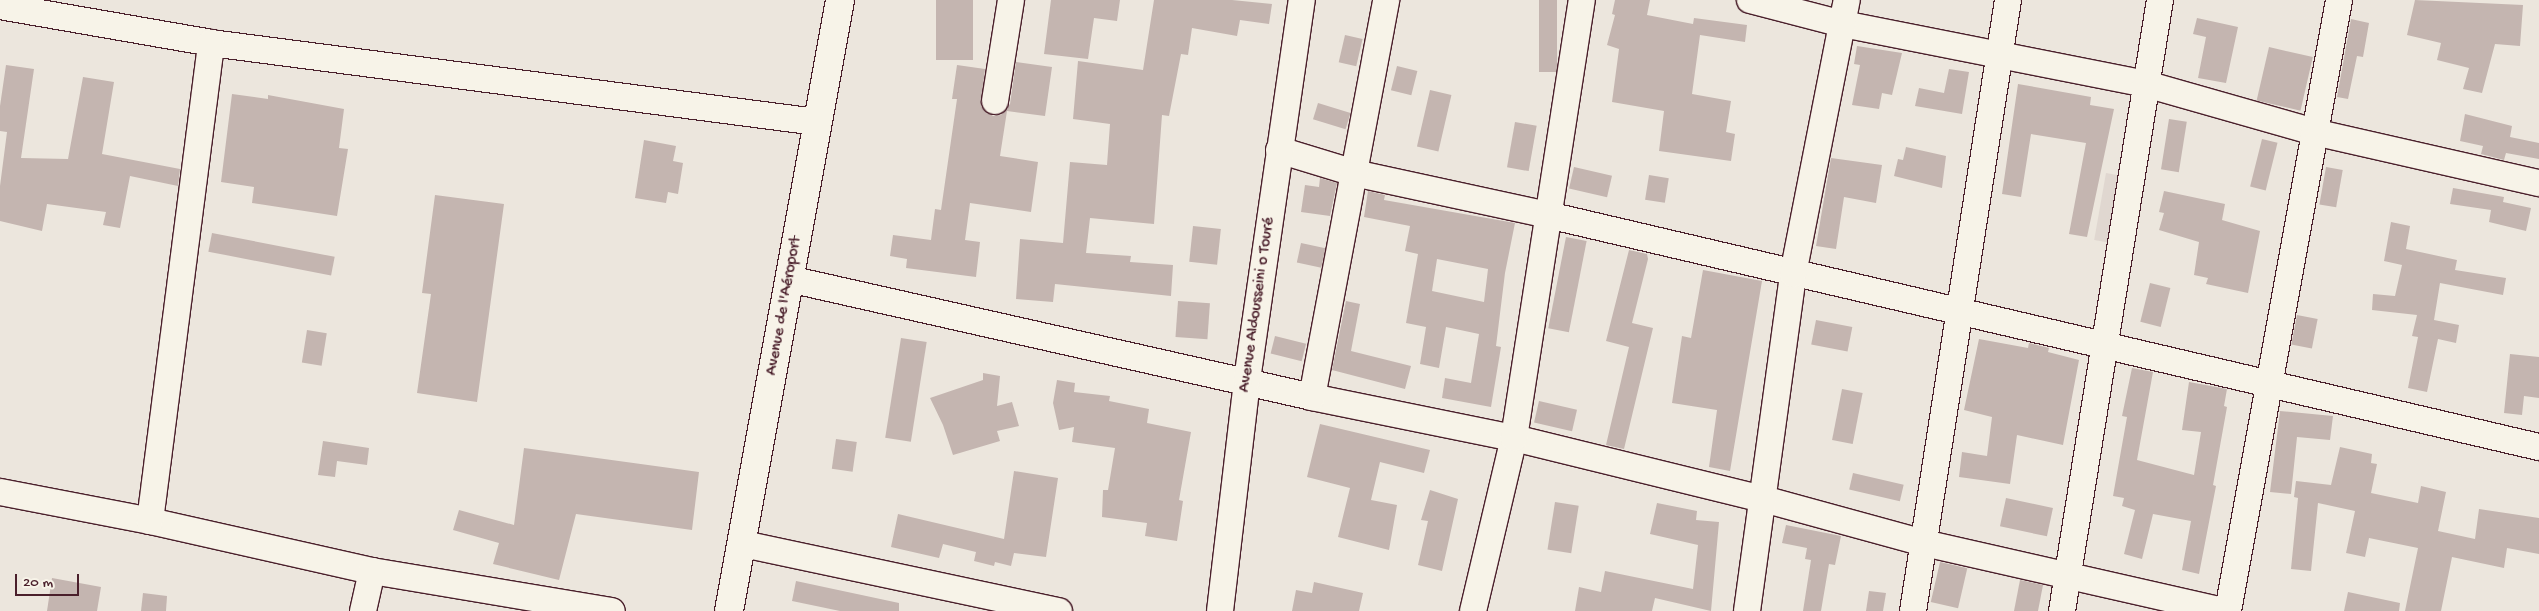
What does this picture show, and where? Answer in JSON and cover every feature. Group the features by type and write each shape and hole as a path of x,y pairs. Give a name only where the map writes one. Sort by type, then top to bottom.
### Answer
{"main road":[{"name":"Avenue de l'Aéroport","path":"729,611 743,544 840,0"}],"street":[{"path":"994,101 1011,0"},
{"name":"Avenue Aldousseini o Touré","path":"1220,611 1247,380 1302,0"},
{"path":"1312,397 1386,0"},
{"path":"1473,611 1514,438 1582,0"},
{"path":"1750,0 1845,12 1999,52 2146,84 2314,132 2539,183"},
{"path":"1913,611 1961,313 2008,0"},
{"path":"2062,611 2160,0"},
{"path":"2228,611 2339,0"},
{"path":"0,6 211,43 817,122"},
{"path":"1747,611 1793,274 1845,12"},
{"path":"150,521 211,43"},
{"path":"1279,150 1354,172 1548,215 1793,274 2539,446"},
{"path":"790,279 1247,380 1312,397 1514,438 1763,499 1924,543 2223,611"},
{"path":"0,492 150,521 372,571 612,611"},
{"path":"743,544 1059,611"},
{"path":"363,611 372,571"}],"shaded area":[{"path":"2106,173 2123,176 2111,243 2094,240"}],"building":[{"path":"936,0 973,0 973,60 936,60"},
{"path":"1051,0 1120,0 1117,21 1094,18 1088,59 1044,54"},
{"path":"1154,0 1232,0 1272,4 1269,24 1240,20 1237,36 1192,28 1188,55 1181,54 1169,116 1162,115 1154,224 1090,218 1086,253 1131,256 1130,262 1173,265 1171,296 1055,284 1053,302 1016,299 1020,239 1063,243 1070,162 1107,165 1110,124 1073,119 1078,61 1143,70"},
{"path":"1539,0 1557,0 1557,72 1539,72"},
{"path":"1615,0 1650,0 1647,15 1693,24 1694,18 1747,25 1745,42 1700,35 1692,94 1731,101 1726,132 1735,134 1731,161 1659,151 1664,111 1612,102 1619,49 1607,45 1615,15 1612,14"},
{"path":"2415,0 2523,5 2520,46 2495,44 2482,93 2463,89 2469,68 2437,60 2441,43 2407,35"},
{"path":"2197,18 2238,27 2226,83 2198,78 2206,37 2193,34"},
{"path":"2351,19 2369,23 2363,57 2357,56 2348,99 2337,97"},
{"path":"1345,35 1363,39 1356,66 1339,62"},
{"path":"1857,46 1902,53 1892,95 1882,93 1879,109 1852,105 1860,65 1854,64"},
{"path":"2269,47 2313,57 2300,111 2257,101"},
{"path":"1016,62 1052,67 1045,116 1007,111 1000,156 1038,162 1031,212 970,203 965,240 980,242 976,277 906,268 907,259 890,256 893,235 931,240 935,209 941,210 957,99 952,99 957,65 985,69 981,106 993,116 1001,115 1010,104"},
{"path":"6,65 34,69 21,158 68,159 83,77 114,82 102,154 180,169 178,186 130,176 120,228 103,225 106,212 47,204 42,231 0,221 0,186 7,132 0,131 0,106"},
{"path":"1397,66 1417,71 1411,95 1391,90"},
{"path":"1949,69 1969,72 1962,114 1915,106 1919,88 1944,93"},
{"path":"2018,84 2091,97 2090,105 2114,109 2087,237 2069,234 2086,143 2031,134 2021,197 2002,194"},
{"path":"1430,90 1451,95 1438,151 1417,147"},
{"path":"232,94 268,99 268,95 344,109 339,148 348,149 337,216 252,203 254,187 221,182"},
{"path":"1318,103 1351,113 1346,129 1313,119"},
{"path":"2465,114 2512,126 2510,137 2539,143 2539,159 2506,153 2504,160 2481,154 2483,146 2460,141"},
{"path":"2169,119 2187,122 2179,172 2161,169"},
{"path":"1515,122 1537,126 1529,171 1507,167"},
{"path":"2262,139 2278,143 2266,190 2250,187"},
{"path":"644,140 676,146 673,161 683,163 678,194 668,192 666,203 635,198"},
{"path":"1906,147 1946,156 1942,188 1894,176 1898,159 1903,160"},
{"path":"1831,158 1882,165 1876,203 1844,197 1836,249 1816,246"},
{"path":"1574,167 1612,176 1607,197 1569,188"},
{"path":"2326,167 2343,170 2336,207 2319,204"},
{"path":"1649,175 1669,178 1665,203 1645,200"},
{"path":"1320,178 1337,183 1330,216 1301,212 1305,185 1319,187"},
{"path":"2453,188 2504,197 2503,202 2531,208 2526,231 2489,222 2491,210 2450,204"},
{"path":"1368,191 1385,195 1384,200 1515,223 1505,273 1496,346 1501,347 1491,407 1442,398 1445,378 1471,383 1479,334 1446,327 1439,368 1420,364 1426,327 1406,323 1418,254 1405,251 1410,226 1364,217","holes":["1437,259 1488,269 1484,302 1432,291"]},
{"path":"2164,191 2225,204 2222,220 2260,231 2248,293 2206,284 2208,278 2194,275 2199,242 2159,230 2164,213 2159,212"},
{"path":"435,195 504,204 477,402 417,393 431,294 422,293"},
{"path":"2391,222 2410,226 2406,249 2457,260 2455,270 2506,278 2503,295 2440,283 2434,320 2459,325 2456,343 2438,339 2427,392 2408,388 2418,337 2412,336 2417,315 2372,310 2373,294 2395,296 2402,265 2384,261"},
{"path":"1193,226 1221,229 1217,265 1189,262"},
{"path":"212,233 335,257 331,276 208,252"},
{"path":"1566,237 1587,241 1569,332 1548,328"},
{"path":"1301,243 1325,248 1321,268 1297,263"},
{"path":"1629,250 1647,254 1648,259 1632,323 1653,328 1624,449 1606,445 1629,347 1606,341"},
{"path":"1703,270 1762,281 1730,471 1709,467 1717,410 1672,403 1682,336 1691,338"},
{"path":"2150,283 2170,288 2161,327 2140,322"},
{"path":"1178,301 1210,303 1207,339 1175,337"},
{"path":"1346,301 1360,304 1351,351 1411,366 1405,389 1332,370"},
{"path":"2297,315 2318,319 2312,348 2291,344"},
{"path":"1816,320 1852,327 1848,352 1811,345"},
{"path":"307,330 327,333 322,366 302,363"},
{"path":"1275,336 1306,344 1302,361 1271,353"},
{"path":"901,338 927,342 911,442 885,438"},
{"path":"1979,339 2028,348 2029,343 2049,348 2048,352 2079,360 2063,445 2017,435 2010,484 1959,477 1962,452 1987,456 1992,417 1964,410"},
{"path":"2510,354 2539,357 2539,398 2524,396 2522,415 2504,413"},
{"path":"2132,368 2153,372 2137,460 2194,475 2201,432 2182,430 2189,382 2227,389 2224,406 2227,407 2213,485 2216,486 2199,574 2182,570 2191,521 2153,514 2142,559 2124,554 2135,510 2122,506 2124,498 2113,496 2127,417 2122,416"},
{"path":"983,373 1000,376 997,406 1012,402 1019,426 997,431 1000,441 953,455 943,425 930,398 983,380"},
{"path":"1057,380 1075,383 1074,392 1110,396 1109,401 1149,409 1147,423 1191,432 1179,500 1183,501 1177,541 1145,536 1147,523 1102,517 1103,490 1108,490 1115,448 1072,442 1074,427 1059,430 1053,403"},
{"path":"1842,389 1863,393 1853,444 1832,440"},
{"path":"1539,401 1577,410 1572,431 1534,422"},
{"path":"2280,411 2333,416 2330,440 2297,437 2291,494 2270,492"},
{"path":"1320,424 1430,450 1424,473 1380,462 1371,500 1397,505 1389,550 1338,537 1350,488 1307,477"},
{"path":"836,439 857,442 853,472 832,469"},
{"path":"323,441 369,448 367,465 337,461 335,477 318,475"},
{"path":"2340,447 2372,454 2371,463 2377,464 2371,493 2418,503 2421,486 2446,492 2438,531 2475,539 2479,509 2539,518 2539,554 2507,548 2504,568 2452,557 2441,611 2405,611 2418,548 2369,538 2365,557 2346,553 2355,511 2318,503 2311,571 2291,569 2298,498 2294,497 2296,481 2331,485"},
{"path":"524,448 699,472 692,530 576,514 559,580 493,564 499,543 453,530 459,510 514,525"},
{"path":"1014,471 1058,478 1046,557 1014,553 1011,566 995,562 994,566 974,561 976,552 943,544 939,558 891,547 898,514 1004,539"},
{"path":"1853,473 1904,485 1900,501 1849,490"},
{"path":"1430,490 1458,499 1442,571 1418,565 1428,521 1421,520"},
{"path":"2006,498 2053,508 2047,536 2000,526"},
{"path":"1555,502 1579,506 1571,553 1547,549"},
{"path":"1657,503 1697,511 1696,520 1719,522 1711,611 1655,598 1652,611 1575,611 1579,587 1601,592 1605,571 1693,589 1698,545 1650,534"},
{"path":"1786,525 1841,536 1835,565 1829,564 1821,611 1803,611 1811,560 1805,559 1807,548 1782,543"},
{"path":"1940,562 1967,568 1958,608 1931,602"},
{"path":"52,578 101,587 97,611 47,611"},
{"path":"2020,580 2043,585 2038,611 2014,611"},
{"path":"796,581 899,603 899,611 840,611 792,601"},
{"path":"1314,582 1363,593 1359,611 1292,611 1296,590 1312,593"},
{"path":"1869,591 1886,593 1883,611 1866,611"},
{"path":"2348,592 2400,603 2399,611 2344,611"},
{"path":"143,593 167,596 166,611 141,611"}]}
